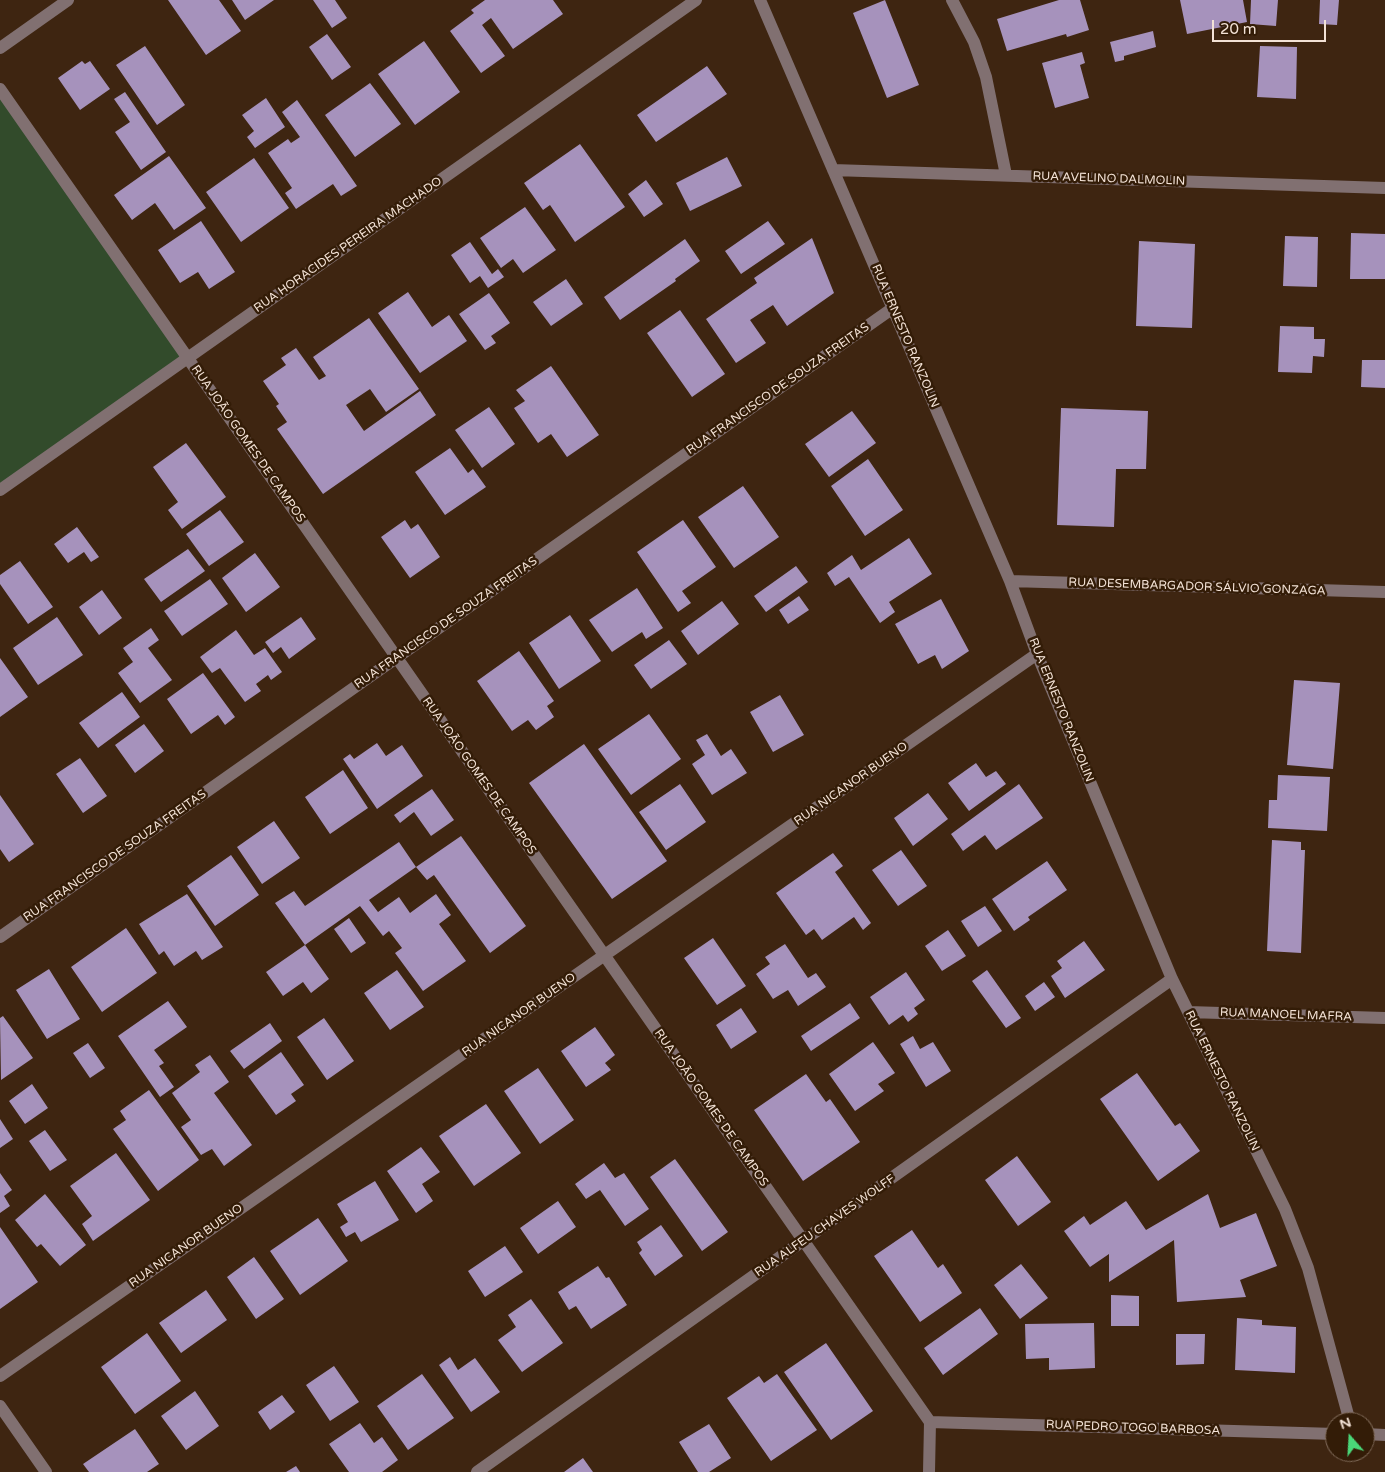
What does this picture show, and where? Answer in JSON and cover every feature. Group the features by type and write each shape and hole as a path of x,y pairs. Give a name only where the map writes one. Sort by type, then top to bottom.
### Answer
{"street":[{"path":"0,48 68,0"},
{"name":"RUA HORACIDES PEREIRA MACHADO","path":"0,490 696,0"},
{"name":"RUA ERNESTO RANZOLIN","path":"760,0 1010,581 1037,654 1172,979 1285,1209 1308,1268 1347,1412"},
{"path":"952,0 974,42 986,77 1006,176"},
{"name":"RUA JOÃO GOMES DE CAMPOS","path":"0,89 930,1422"},
{"name":"RUA AVELINO DALMOLIN","path":"833,170 1385,188"},
{"name":"RUA FRANCISCO DE SOUZA FREITAS","path":"0,937 893,308"},
{"name":"RUA DESEMBARGADOR SÁLVIO GONZAGA","path":"1010,581 1385,592"},
{"name":"RUA NICANOR BUENO","path":"0,1376 1037,654"},
{"name":"RUA ALFEU CHAVES WOLFF","path":"477,1472 1172,979"},
{"name":"RUA MANOEL MAFRA","path":"1188,1012 1385,1018"},
{"path":"0,1406 46,1472"},
{"path":"929,1472 930,1422"},
{"name":"RUA PEDRO TOGO BARBOSA","path":"930,1422 1325,1434"}],"green space":[{"path":"0,89 188,358 0,490"}],"building":[{"path":"168,0 219,0 241,31 206,55"},
{"path":"232,0 274,0 245,20"},
{"path":"313,0 335,0 347,18 332,28"},
{"path":"485,0 553,0 563,14 513,49 491,18 482,25 505,56 481,73 450,31 474,13 471,10"},
{"path":"885,0 919,85 887,98 853,13"},
{"path":"1059,0 1080,0 1089,30 1067,37 1066,34 1007,51 997,19"},
{"path":"1180,0 1243,0 1247,22 1187,34"},
{"path":"1251,0 1278,0 1276,26 1250,24"},
{"path":"1320,0 1339,0 1337,25 1319,24"},
{"path":"1153,31 1156,47 1124,56 1124,60 1115,62 1110,42"},
{"path":"327,34 351,67 332,80 309,47"},
{"path":"424,41 460,92 415,125 378,74"},
{"path":"145,46 185,105 157,125 116,65"},
{"path":"1260,46 1297,47 1296,99 1257,97"},
{"path":"1082,52 1085,63 1080,65 1089,98 1055,108 1042,63"},
{"path":"82,61 85,64 90,61 110,89 80,110 58,78"},
{"path":"707,66 727,94 656,142 637,115"},
{"path":"370,83 401,124 355,157 325,115"},
{"path":"125,92 166,152 141,170 115,132 130,122 114,99"},
{"path":"266,98 285,127 255,148 247,137 254,131 242,115"},
{"path":"297,100 357,186 341,196 333,184 296,209 285,193 292,188 268,153 288,139 291,143 300,137 282,112"},
{"path":"580,144 625,207 575,242 550,205 543,210 524,183"},
{"path":"169,156 206,208 174,230 155,203 132,220 114,195"},
{"path":"727,157 742,186 690,211 676,183"},
{"path":"254,158 289,208 241,242 206,192"},
{"path":"646,180 663,204 644,217 628,194"},
{"path":"525,207 556,250 523,273 513,259 501,268 480,238"},
{"path":"201,221 235,272 209,289 198,272 180,283 158,250"},
{"path":"768,221 785,244 741,274 725,251"},
{"path":"1351,233 1385,234 1385,279 1350,279"},
{"path":"1285,236 1318,237 1317,287 1283,286"},
{"path":"812,238 834,293 787,326 773,305 750,320 766,343 736,363 706,319 757,283 754,278"},
{"path":"685,239 700,261 675,279 676,281 620,320 604,297"},
{"path":"1139,241 1195,244 1192,328 1136,326"},
{"path":"470,242 492,274 498,269 504,277 488,288 480,276 470,283 451,255"},
{"path":"566,279 583,304 551,326 533,302"},
{"path":"408,292 432,327 449,315 467,341 420,373 378,313"},
{"path":"489,293 510,323 491,336 496,343 485,350 459,314"},
{"path":"680,310 725,374 692,397 647,333"},
{"path":"369,318 419,389 386,412 370,389 346,405 364,431 420,391 436,415 323,494 277,429 287,422 276,406 279,404 263,381 286,365 281,358 296,348 319,380 326,376 313,357"},
{"path":"1280,326 1314,327 1314,339 1325,339 1324,357 1313,356 1312,373 1278,372"},
{"path":"1362,360 1385,360 1385,388 1361,387"},
{"path":"551,366 599,435 567,457 551,434 538,443 514,408 525,401 516,390"},
{"path":"489,407 515,444 482,468 455,430"},
{"path":"1061,408 1148,411 1146,469 1116,469 1114,527 1057,525"},
{"path":"852,411 876,443 829,477 805,444"},
{"path":"186,443 226,497 182,529 168,510 178,502 153,467"},
{"path":"450,448 468,473 473,469 486,487 445,515 415,472"},
{"path":"868,459 903,510 865,536 831,486"},
{"path":"743,486 779,537 734,568 698,517"},
{"path":"220,510 244,542 209,566 186,534"},
{"path":"405,520 411,529 418,524 440,557 410,578 381,537"},
{"path":"683,520 716,567 682,591 691,603 678,612 637,552"},
{"path":"77,527 99,557 91,562 84,552 68,563 54,544"},
{"path":"909,538 932,574 889,602 895,612 880,623 849,577 835,586 827,573 852,555 861,570"},
{"path":"188,549 205,571 161,602 144,579"},
{"path":"255,553 280,587 246,612 222,578"},
{"path":"20,561 53,607 28,624 0,584 0,575"},
{"path":"796,566 808,582 766,612 754,596"},
{"path":"210,579 228,604 182,636 164,611"},
{"path":"637,588 663,628 646,639 642,632 612,652 589,620"},
{"path":"102,590 122,618 99,635 79,607"},
{"path":"799,596 809,610 788,624 779,610"},
{"path":"941,599 969,651 942,669 935,655 918,664 895,624"},
{"path":"722,601 739,624 698,655 681,631"},
{"path":"570,615 601,661 559,689 529,643"},
{"path":"57,617 83,655 38,685 13,648"},
{"path":"301,617 316,639 289,659 281,647 273,653 265,642"},
{"path":"151,628 159,640 148,648 172,680 140,703 118,673 133,662 123,648"},
{"path":"236,630 254,655 265,648 282,672 271,680 268,675 256,684 261,691 245,702 220,668 212,673 200,657"},
{"path":"669,640 687,664 651,689 634,665"},
{"path":"519,651 554,701 547,706 554,717 536,730 528,720 512,731 477,681"},
{"path":"0,658 28,697 0,717"},
{"path":"203,673 235,717 225,725 218,715 191,734 167,699"},
{"path":"1294,680 1340,683 1333,769 1287,765"},
{"path":"122,692 140,717 98,748 79,723"},
{"path":"780,695 804,735 773,752 750,712"},
{"path":"649,714 681,759 631,795 598,749"},
{"path":"144,724 164,751 135,773 115,745"},
{"path":"707,734 721,756 731,749 747,773 712,795 692,764 705,755 696,740"},
{"path":"377,743 386,756 402,745 423,776 377,809 343,759 350,754 354,759"},
{"path":"584,744 667,861 612,899 529,783"},
{"path":"80,758 107,796 83,813 56,774"},
{"path":"976,763 986,777 996,771 1006,784 969,811 948,783"},
{"path":"343,770 368,808 330,834 305,797"},
{"path":"1278,775 1330,777 1327,831 1268,828 1269,800 1277,800"},
{"path":"680,784 706,822 666,850 639,812"},
{"path":"1019,784 1043,818 996,850 985,835 963,851 951,834"},
{"path":"432,789 454,820 431,836 414,812 400,823 394,815"},
{"path":"928,793 948,819 913,846 894,818"},
{"path":"0,795 34,844 9,862 0,849"},
{"path":"274,821 300,858 262,884 237,847"},
{"path":"461,836 526,926 490,953 434,875 427,880 416,867"},
{"path":"1272,840 1301,842 1301,850 1305,850 1301,953 1267,951"},
{"path":"399,842 416,867 369,900 378,912 399,897 410,913 436,894 451,915 439,924 466,961 423,991 395,953 402,948 389,931 383,936 360,906 305,945 275,903 294,891 305,906"},
{"path":"901,850 927,886 898,906 872,870"},
{"path":"833,853 843,866 835,872 871,923 863,930 854,917 822,940 814,929 806,935 776,893"},
{"path":"231,855 259,895 215,926 187,886"},
{"path":"1047,861 1067,890 1028,917 1030,920 1014,931 992,899"},
{"path":"187,894 223,947 202,960 196,951 174,966 164,951 159,955 139,924"},
{"path":"985,906 1002,931 978,947 961,921"},
{"path":"349,918 366,943 351,953 334,929"},
{"path":"126,928 157,973 102,1012 71,967"},
{"path":"948,930 966,956 942,971 925,946"},
{"path":"713,938 746,986 717,1005 684,958"},
{"path":"1084,941 1105,970 1065,998 1051,976 1062,968 1057,961"},
{"path":"785,944 808,978 816,973 826,987 798,1006 788,990 773,999 756,974 770,964 765,957"},
{"path":"305,945 329,979 311,993 303,982 283,996 266,972"},
{"path":"49,969 80,1019 47,1039 16,990"},
{"path":"397,970 424,1007 390,1030 364,993"},
{"path":"987,970 1021,1018 1006,1028 972,981"},
{"path":"906,972 925,1000 914,1008 918,1014 908,1022 903,1015 889,1025 870,997"},
{"path":"1044,982 1055,997 1035,1011 1025,996"},
{"path":"168,1001 187,1027 154,1050 164,1063 159,1066 174,1087 160,1097 118,1036"},
{"path":"850,1003 860,1018 811,1051 801,1036"},
{"path":"741,1008 757,1032 731,1049 716,1025"},
{"path":"3,1016 33,1058 1,1080 0,1018"},
{"path":"324,1018 354,1061 327,1080 297,1037"},
{"path":"270,1023 282,1041 244,1069 230,1051"},
{"path":"595,1027 615,1055 605,1063 611,1070 586,1087 561,1051"},
{"path":"913,1036 920,1049 933,1042 951,1071 926,1087 900,1044"},
{"path":"873,1042 895,1073 878,1084 884,1091 855,1111 829,1074"},
{"path":"88,1043 105,1068 90,1078 73,1053"},
{"path":"281,1052 304,1085 291,1094 296,1101 276,1115 248,1076"},
{"path":"210,1055 229,1082 214,1093 252,1145 224,1166 212,1149 201,1155 181,1127 191,1120 172,1093 200,1072 195,1065"},
{"path":"538,1068 574,1120 540,1144 504,1091"},
{"path":"1137,1073 1175,1126 1180,1123 1200,1151 1158,1181 1100,1099"},
{"path":"806,1074 826,1102 830,1099 860,1142 803,1181 754,1110"},
{"path":"32,1084 48,1108 25,1124 9,1101"},
{"path":"149,1090 199,1160 158,1191 113,1129 126,1120 120,1111"},
{"path":"486,1104 521,1153 474,1186 439,1136"},
{"path":"0,1119 13,1139 0,1148"},
{"path":"45,1130 67,1160 50,1171 29,1141"},
{"path":"421,1147 440,1172 422,1184 433,1201 416,1213 387,1171"},
{"path":"116,1153 150,1200 93,1241 82,1224 92,1216 70,1186"},
{"path":"1017,1156 1051,1202 1018,1226 985,1180"},
{"path":"675,1159 728,1232 702,1251 650,1177"},
{"path":"604,1163 615,1178 624,1173 649,1209 625,1226 600,1190 586,1199 575,1184"},
{"path":"0,1173 12,1190 4,1196 10,1206 0,1213"},
{"path":"375,1181 399,1220 361,1242 355,1232 346,1237 340,1227 348,1222 337,1204"},
{"path":"45,1194 86,1245 60,1266 41,1244 37,1247 15,1220"},
{"path":"1208,1194 1220,1228 1256,1213 1277,1266 1240,1280 1246,1297 1177,1302 1174,1240 1109,1282 1109,1254 1090,1267 1064,1231 1084,1216 1090,1225 1126,1201 1146,1230"},
{"path":"558,1201 576,1227 538,1254 520,1228"},
{"path":"318,1218 348,1261 300,1295 270,1251"},
{"path":"661,1225 683,1256 655,1276 639,1253 642,1250 637,1242"},
{"path":"0,1227 38,1282 0,1309"},
{"path":"912,1230 938,1268 943,1264 962,1293 920,1322 874,1256"},
{"path":"505,1246 523,1272 485,1297 468,1271"},
{"path":"254,1257 284,1299 256,1319 227,1277"},
{"path":"1021,1264 1048,1298 1020,1319 994,1285"},
{"path":"598,1266 606,1278 609,1277 627,1305 591,1329 576,1306 569,1310 558,1292"},
{"path":"206,1290 227,1320 181,1353 159,1323"},
{"path":"1111,1295 1139,1296 1139,1326 1111,1326"},
{"path":"531,1299 563,1343 522,1372 498,1340 516,1327 508,1315"},
{"path":"980,1308 998,1334 943,1375 924,1348"},
{"path":"1237,1318 1262,1320 1262,1325 1296,1327 1295,1373 1235,1370"},
{"path":"1094,1323 1095,1368 1049,1370 1049,1358 1026,1359 1025,1324"},
{"path":"147,1333 181,1381 135,1414 101,1367"},
{"path":"1176,1334 1205,1334 1204,1364 1176,1365"},
{"path":"826,1343 873,1411 831,1440 784,1372"},
{"path":"450,1357 458,1370 475,1358 500,1392 471,1412 439,1365"},
{"path":"334,1366 359,1402 330,1421 306,1385"},
{"path":"422,1374 454,1418 408,1450 377,1406"},
{"path":"777,1374 817,1430 771,1461 727,1398 759,1376 764,1383"},
{"path":"195,1391 219,1426 186,1450 161,1416"},
{"path":"282,1395 295,1412 270,1430 258,1412"},
{"path":"360,1423 374,1443 382,1437 398,1460 382,1472 349,1472 329,1444"},
{"path":"709,1424 731,1458 709,1472 698,1472 679,1442"},
{"path":"135,1429 159,1464 147,1472 89,1472 83,1464"},
{"path":"583,1458 593,1472 564,1472"},
{"path":"296,1466 300,1472 286,1472"}]}
